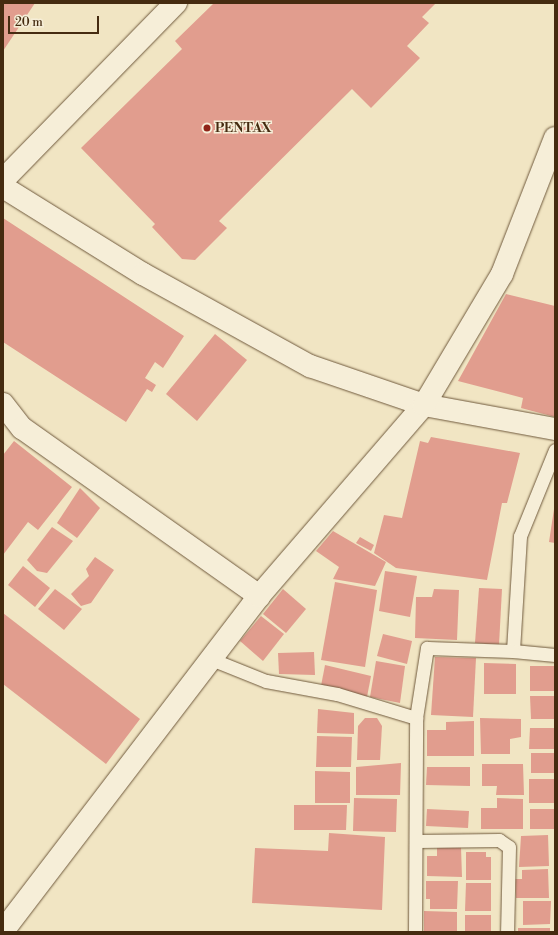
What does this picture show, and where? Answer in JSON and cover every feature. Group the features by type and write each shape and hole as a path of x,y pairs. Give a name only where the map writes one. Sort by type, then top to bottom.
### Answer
{"street":[{"path":"3,180 176,3"},
{"path":"3,931 259,596 424,405 502,274 555,138"},
{"path":"3,187 143,274 310,366 424,405 555,429"},
{"path":"3,404 22,428 259,596"}],"lane":[{"path":"513,651 520,536 555,450"},
{"path":"415,932 417,841 416,718 427,648 513,651 555,655"},
{"path":"211,659 266,681 337,694 416,718"},
{"path":"417,841 499,840 509,847 507,932"}],"building":[{"path":"3,3 35,3 3,51"},
{"name":"PENTAX","path":"214,3 436,3 422,17 429,23 407,46 420,58 371,108 352,89 219,221 227,228 195,260 182,259 152,227 155,224 81,148 182,49 175,41"},
{"path":"3,218 184,336 163,368 155,362 145,378 156,385 152,392 147,389 126,422 3,342"},
{"path":"506,294 555,306 555,417 521,408 523,398 458,381"},
{"path":"215,334 247,360 197,421 166,394"},
{"path":"431,437 520,453 507,503 502,503 487,580 396,568 374,553 384,515 402,518 420,441 428,443"},
{"path":"14,441 72,487 38,530 28,522 3,555 3,455"},
{"path":"80,488 100,508 77,538 57,523"},
{"path":"555,509 555,543 549,542"},
{"path":"52,527 73,541 47,573 37,571 27,560"},
{"path":"333,531 386,562 375,586 333,579 339,567 316,551"},
{"path":"360,537 374,545 371,551 356,543"},
{"path":"95,557 114,570 91,603 81,606 71,594 89,576 86,569"},
{"path":"23,566 50,588 35,607 8,585"},
{"path":"385,571 417,576 410,617 379,611"},
{"path":"335,582 377,590 365,667 321,660"},
{"path":"479,588 502,589 499,645 475,643"},
{"path":"55,589 82,609 64,630 38,609"},
{"path":"283,589 306,609 286,633 263,614"},
{"path":"434,589 459,590 457,640 415,638 416,597 432,597"},
{"path":"3,613 140,719 106,764 3,684"},
{"path":"261,616 284,634 263,661 240,641"},
{"path":"383,634 412,641 407,664 377,656"},
{"path":"314,652 315,675 279,674 278,653"},
{"path":"435,657 476,658 473,717 431,715"},
{"path":"376,661 405,666 400,703 370,697"},
{"path":"484,663 516,664 516,694 484,694"},
{"path":"325,665 371,676 367,697 321,686"},
{"path":"530,666 555,666 555,691 530,691"},
{"path":"530,696 555,696 555,719 531,719"},
{"path":"318,709 354,713 354,734 317,733"},
{"path":"365,718 377,718 382,726 380,760 357,760 358,726"},
{"path":"480,718 521,719 521,737 510,739 510,754 481,754"},
{"path":"474,721 474,756 427,756 427,730 446,730 446,722"},
{"path":"530,728 555,728 555,749 529,749"},
{"path":"317,736 352,737 351,767 316,767"},
{"path":"531,753 555,753 555,773 531,773"},
{"path":"401,763 400,795 356,795 356,767"},
{"path":"482,764 523,764 524,795 496,795 497,786 482,786"},
{"path":"427,767 470,767 470,786 426,785"},
{"path":"315,771 350,772 350,803 315,803"},
{"path":"529,779 555,779 555,803 529,803"},
{"path":"354,798 397,799 396,832 353,831"},
{"path":"497,798 523,799 523,829 481,829 481,808 497,808"},
{"path":"294,805 347,805 346,830 294,830"},
{"path":"427,809 469,811 468,828 426,826"},
{"path":"530,809 555,809 555,829 530,829"},
{"path":"329,833 385,837 382,910 252,903 255,848 328,851"},
{"path":"548,835 549,866 519,867 521,836"},
{"path":"437,847 461,847 462,877 427,876 427,856 437,856"},
{"path":"466,852 486,852 486,857 491,857 491,880 466,880"},
{"path":"548,869 549,898 516,898 515,879 522,879 522,870"},
{"path":"426,881 458,881 457,909 430,909 430,899 426,899"},
{"path":"466,883 491,883 491,911 465,911"},
{"path":"523,901 551,901 550,924 523,925"},
{"path":"424,911 457,912 457,932 424,932"},
{"path":"465,915 491,915 491,932 465,932"},
{"path":"518,928 550,928 550,932 518,932"}],"place":[{"name":"PENTAX","path":"207,128"}]}
